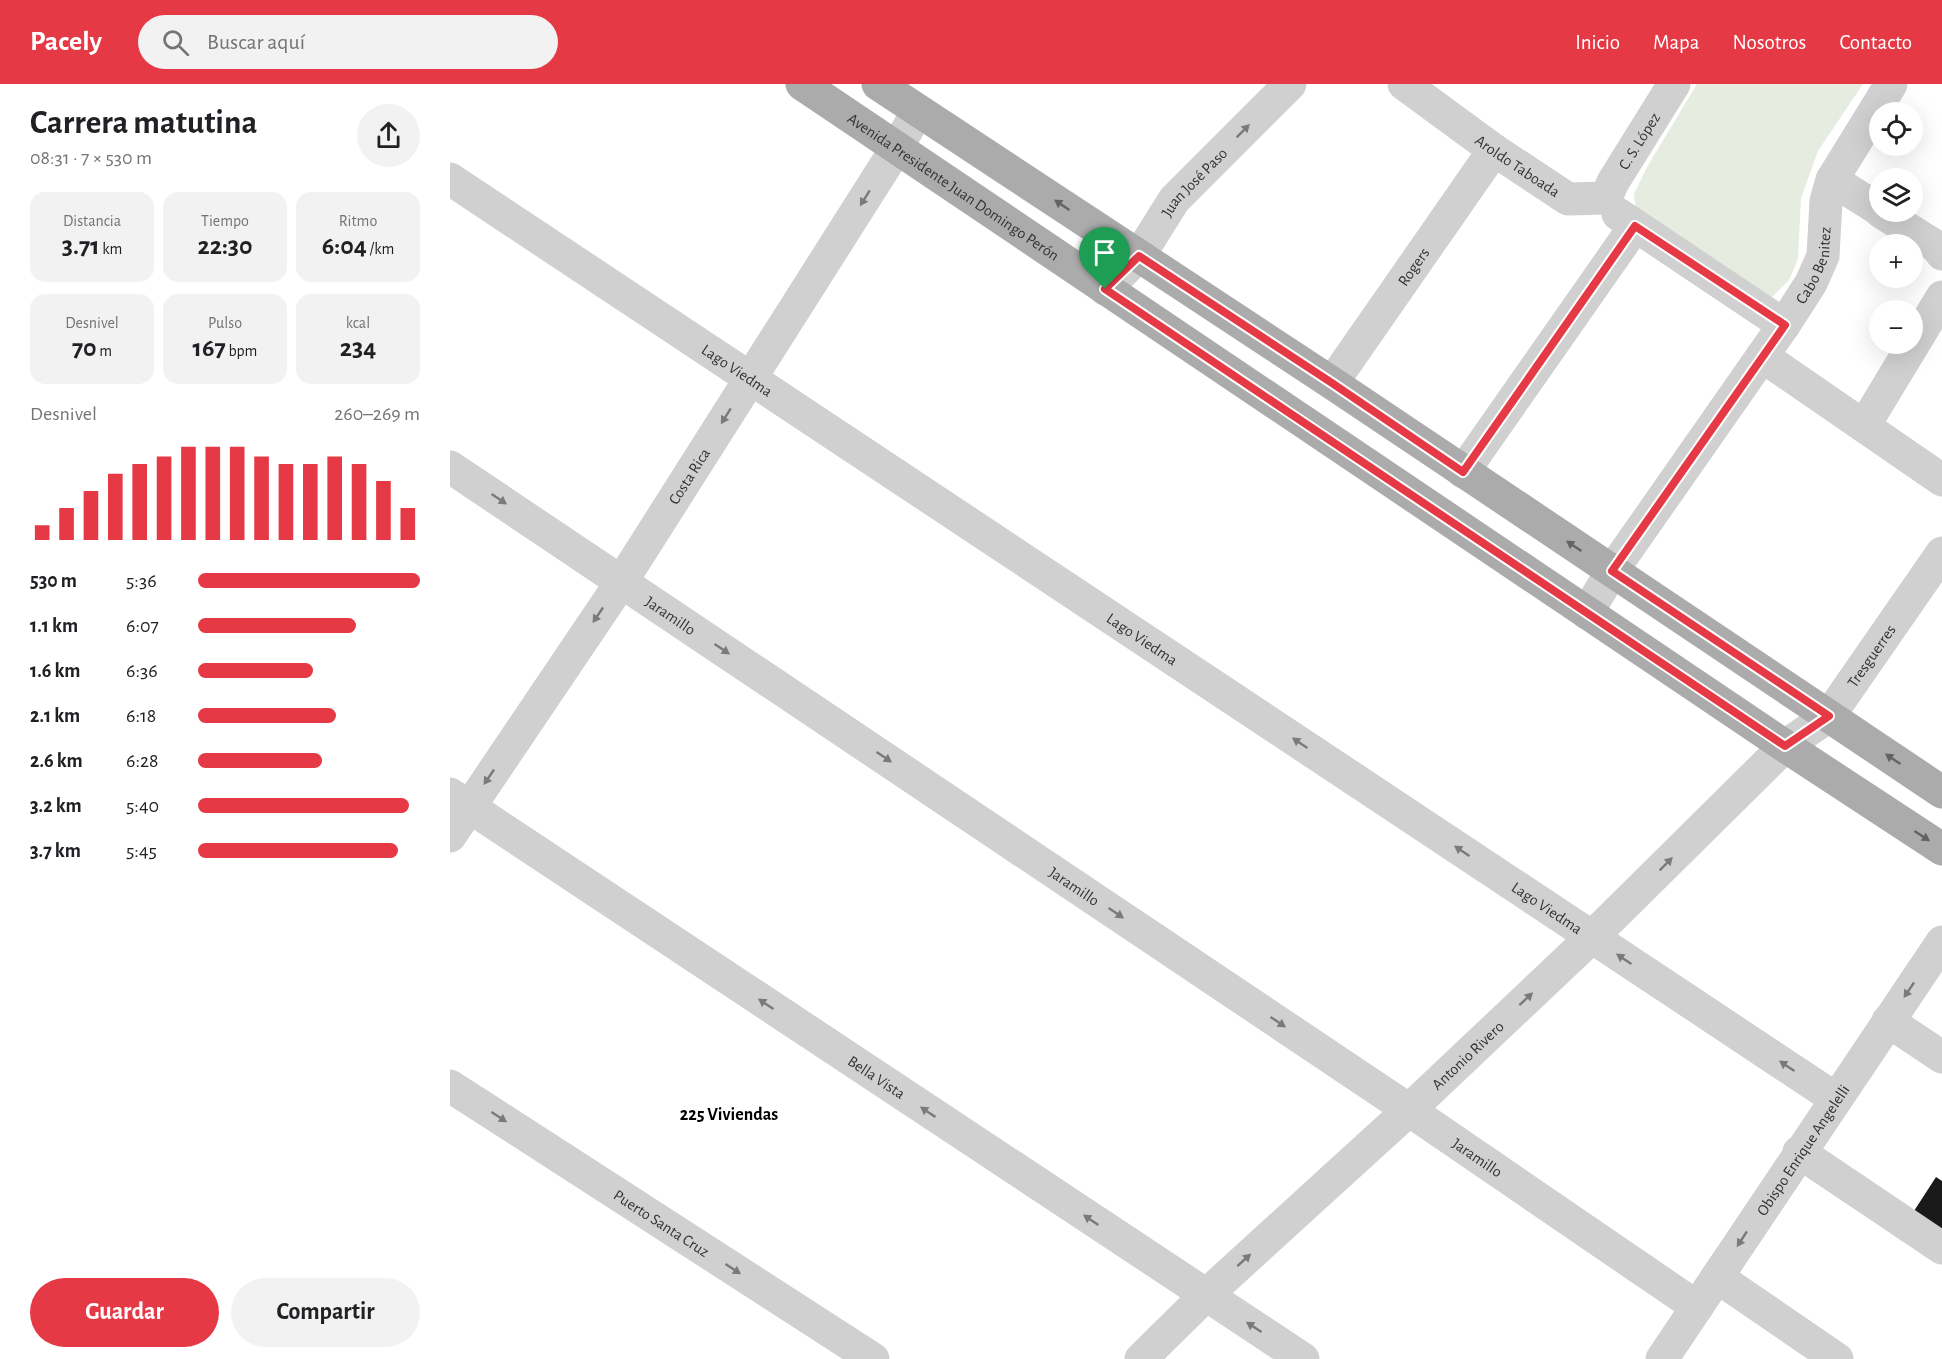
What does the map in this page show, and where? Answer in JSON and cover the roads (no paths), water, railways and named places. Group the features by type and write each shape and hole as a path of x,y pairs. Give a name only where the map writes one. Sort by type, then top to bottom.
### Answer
{"main road":[{"name":"Avenida Presidente Juan Domingo Perón","path":"802,84 1785,746 1942,849"},
{"path":"878,84 1332,383 1942,792"}],"street":[{"name":"Juan José Paso","path":"1105,289 1139,256 1174,200 1290,84"},
{"name":"Aroldo Taboada","path":"1404,84 1494,150 1568,199 1606,198"},
{"name":"C. S. López","path":"1606,198 1613,182 1674,84"},
{"name":"Cabo Benitez","path":"1587,613 1612,571 1785,325 1811,283 1823,256 1826,201 1832,180 1891,84"},
{"name":"Costa Rica","path":"450,836 459,801 622,581 918,111"},
{"name":"Rogers","path":"1332,383 1494,150"},
{"name":"Lago Viedma","path":"450,179 1836,1099"},
{"path":"1832,180 1869,204"},
{"path":"1606,198 1617,214 1785,325"},
{"path":"1897,222 1937,247 1942,254"},
{"path":"1463,472 1635,226"},
{"path":"1864,426 1942,297"},
{"path":"1762,356 1942,480"},
{"name":"Jaramillo","path":"450,467 1409,1110 1697,1307"},
{"name":"Tresguerres","path":"1785,746 1829,716 1942,553"},
{"name":"Antonio Rivero","path":"1141,1359 1205,1296 1409,1110 1592,937 1785,746"},
{"name":"Bella Vista","path":"459,801 1303,1359"},
{"name":"Obispo Enrique Angelelli","path":"1662,1359 1942,942"},
{"path":"1888,1021 1942,1057"},
{"name":"Puerto Santa Cruz","path":"450,1086 873,1359"},
{"path":"1799,1152 1942,1248"},
{"path":"1717,1277 1837,1359"}],"district":[{"name":"225 Viviendas","path":"729,1114"}]}
